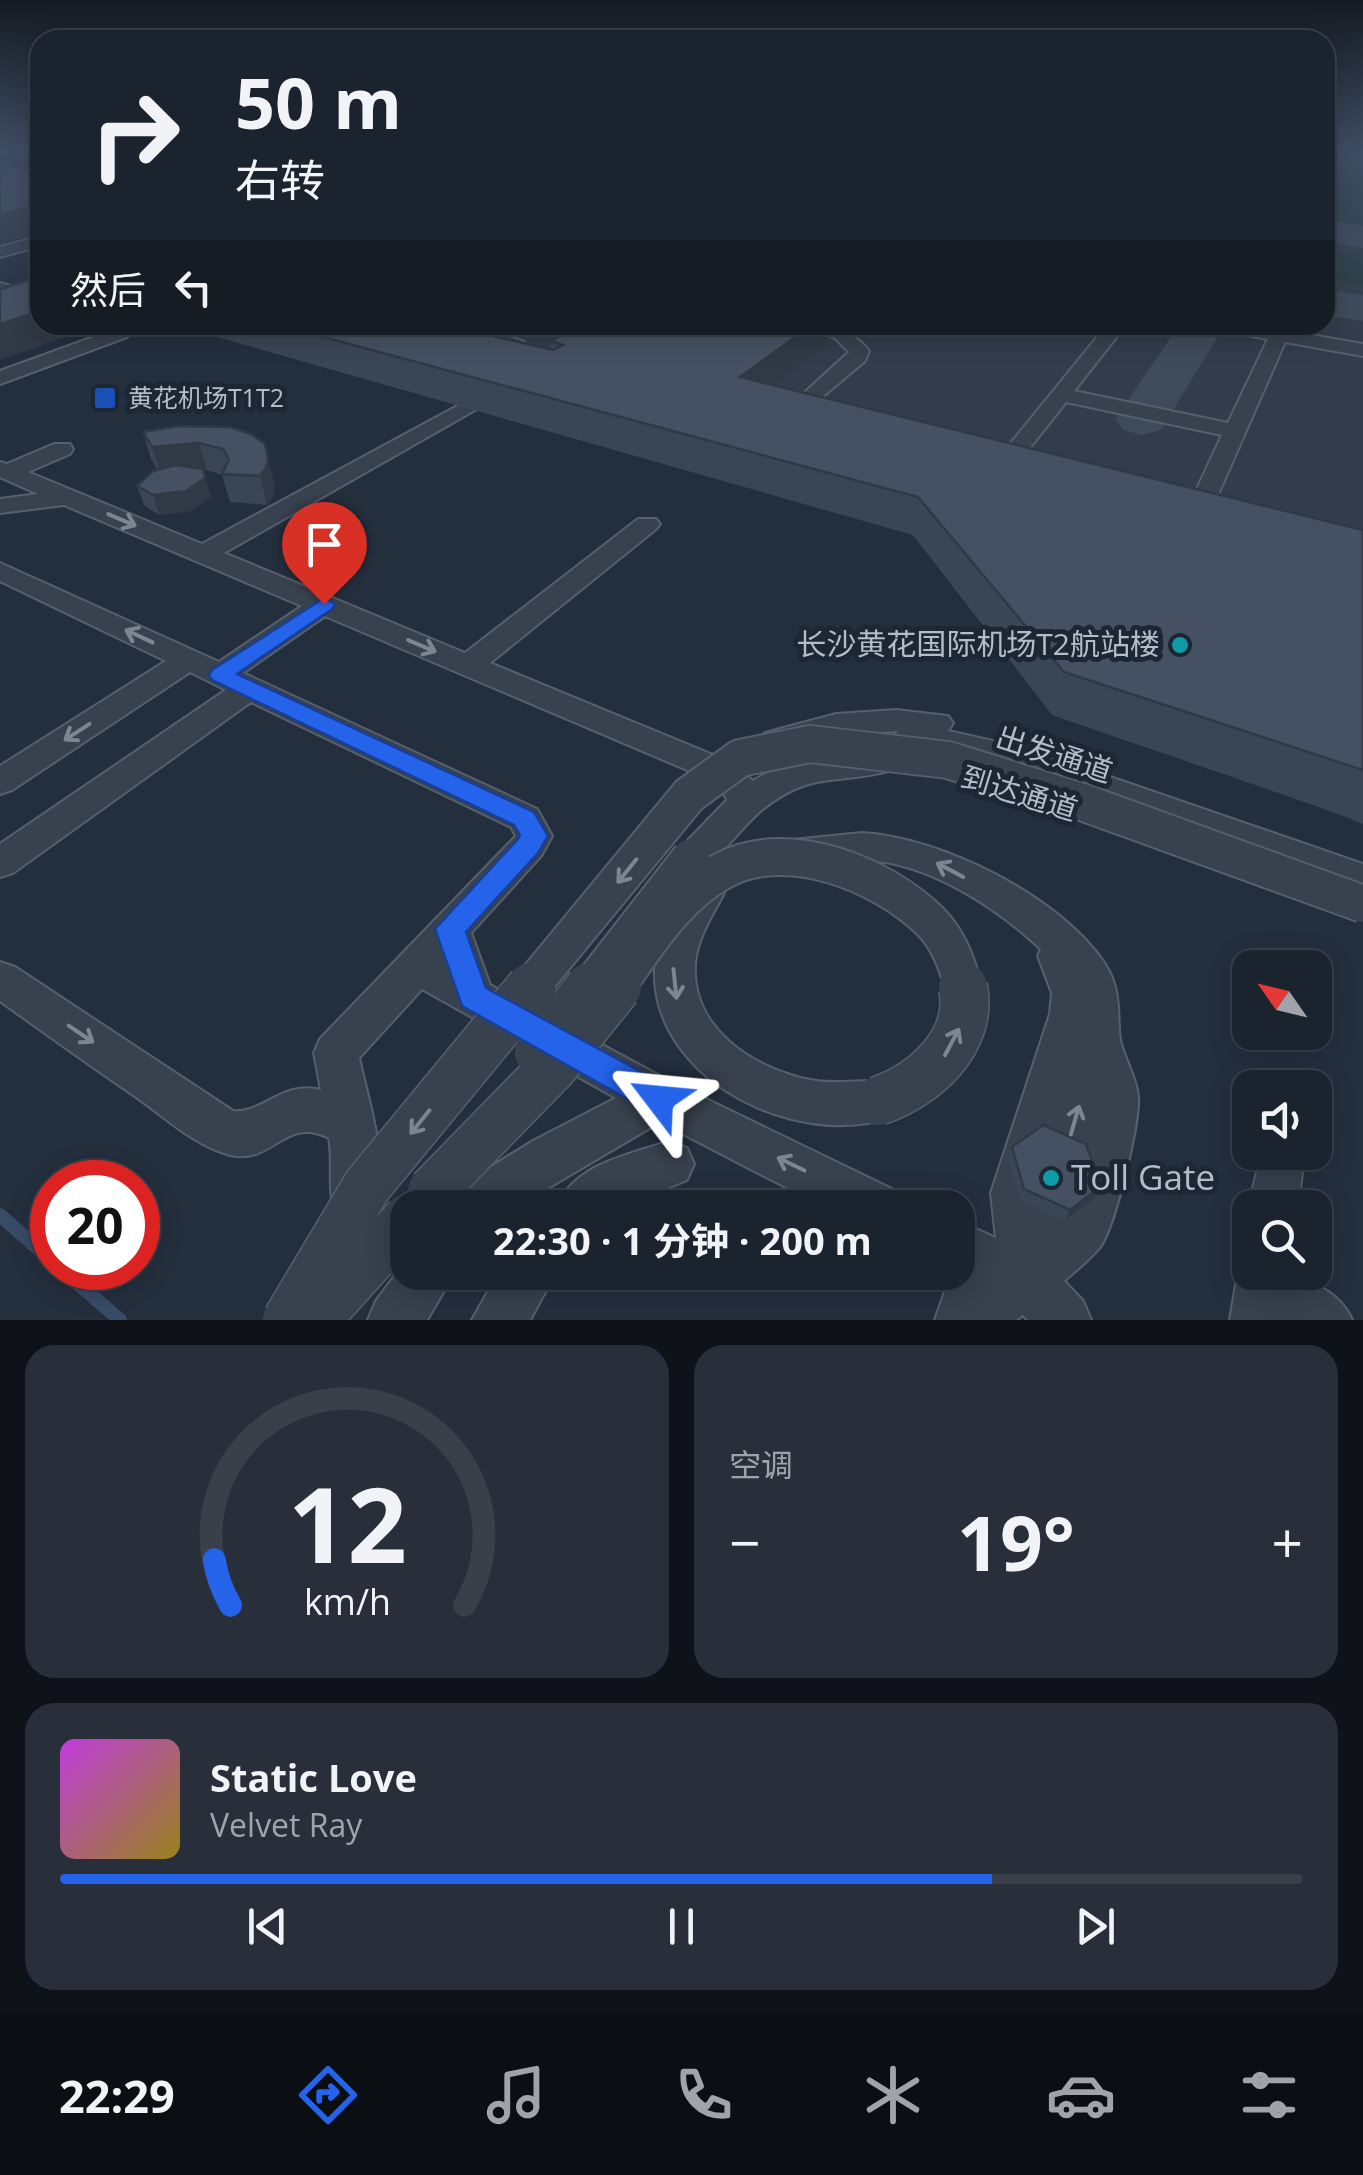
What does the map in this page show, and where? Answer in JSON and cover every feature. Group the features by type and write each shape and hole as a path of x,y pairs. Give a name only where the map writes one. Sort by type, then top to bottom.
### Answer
{"street":[{"path":"0,252 30,244"},
{"path":"0,288 30,296"},
{"path":"0,378 115,335"},
{"path":"486,335 527,345"},
{"path":"843,335 859,351 858,357 812,394 804,406 858,422"},
{"path":"1009,459 1109,335"},
{"path":"1200,506 1279,335 1363,350"},
{"path":"424,387 479,402"},
{"path":"204,554 504,388"},
{"path":"1061,394 1235,431"},
{"path":"4,470 62,449"},
{"path":"4,470 718,770 737,783 735,790"},
{"path":"0,506 68,497"},
{"path":"468,665 647,524"},
{"path":"0,571 524,818 531,826 534,836 528,846 336,1053 356,1156 353,1227 308,1317"},
{"path":"0,863 102,792 324,604"},
{"path":"0,782 188,660"},
{"name":"出发通道","path":"735,790 810,727 887,718 958,726 1031,745 1363,860"},
{"path":"735,790 788,756 825,740 890,737 957,742 1017,756 1363,879"},
{"path":"308,1317 367,1186 689,796 735,790 810,744 948,760 1082,802 1363,904"},
{"name":"到达通道","path":"459,1190 735,790 767,785 818,766 872,762 942,770 1060,806 1363,917"},
{"path":"460,1190 684,901 705,881 736,864 757,863 798,860 860,876 919,909 943,934 959,962 966,989 963,1020 949,1052 902,1094 878,1102 842,1104 808,1101 774,1091 714,1058 693,1035 672,987 674,958 689,914 706,892 726,876 757,863 772,856 815,848 877,847 905,852 958,874 1031,921 1062,942 1085,968 1098,998 1102,1056 1115,1094 1113,1126 1084,1227 989,1262 962,1320"},
{"path":"971,1320 1070,1014 1073,993 1056,952 1031,921"},
{"path":"450,929 473,997"},
{"path":"417,966 659,1099 843,1190"},
{"path":"0,980 221,1130 237,1136 258,1133 276,1118 303,1108 349,1124"},
{"path":"479,1190 659,1099"},
{"path":"602,1190 670,1164"},
{"path":"308,1317 390,1251"},
{"path":"308,1317 390,1260"},
{"path":"989,1262 1064,1320"},
{"path":"396,1320 417,1290"},
{"path":"498,1320 518,1290"},
{"path":"1261,1294 1325,1320"}],"shaded area":[{"path":"1335,215 1363,215 1363,824 1245,779 1053,715 913,535 210,335 1335,335"}],"green space":[{"path":"1335,215 1363,215 1363,224 1335,220"},
{"path":"1335,252 1363,254 1363,287 1335,280"}],"building":[{"path":"30,280 30,314 0,324 0,289"},
{"name":"长沙黄花国际机场T2航站楼","path":"316,335 488,335 553,350 563,345 551,341 562,335 798,335 740,377 1363,530 1363,770 1064,672 918,497"},
{"path":"178,426 230,427 251,434 265,444 266,468 260,476 222,474 229,459 223,449 199,443 152,447 143,432"},
{"path":"176,465 203,469 205,478 186,491 153,495 137,486 153,471"},
{"name":"Toll Gate","path":"1043,1125 1086,1144 1101,1186 1070,1210 1024,1189 1012,1147"}],"waterway":[{"path":"0,1215 30,1242"},
{"path":"85,1290 120,1320"}],"taxiway":[{"path":"1335,233 1363,237"},
{"path":"1335,304 1363,308"},
{"path":"1142,419 1196,335"}],"place":[{"name":"黄花机场T1T2","path":"105,398"},
{"name":"长沙黄花国际机场T2航站楼","path":"1180,645"},
{"name":"Toll Gate","path":"1051,1178"}],"route":[{"path":"324,604 220,675 524,818 534,836 528,846 450,929 473,997 659,1099"}]}
